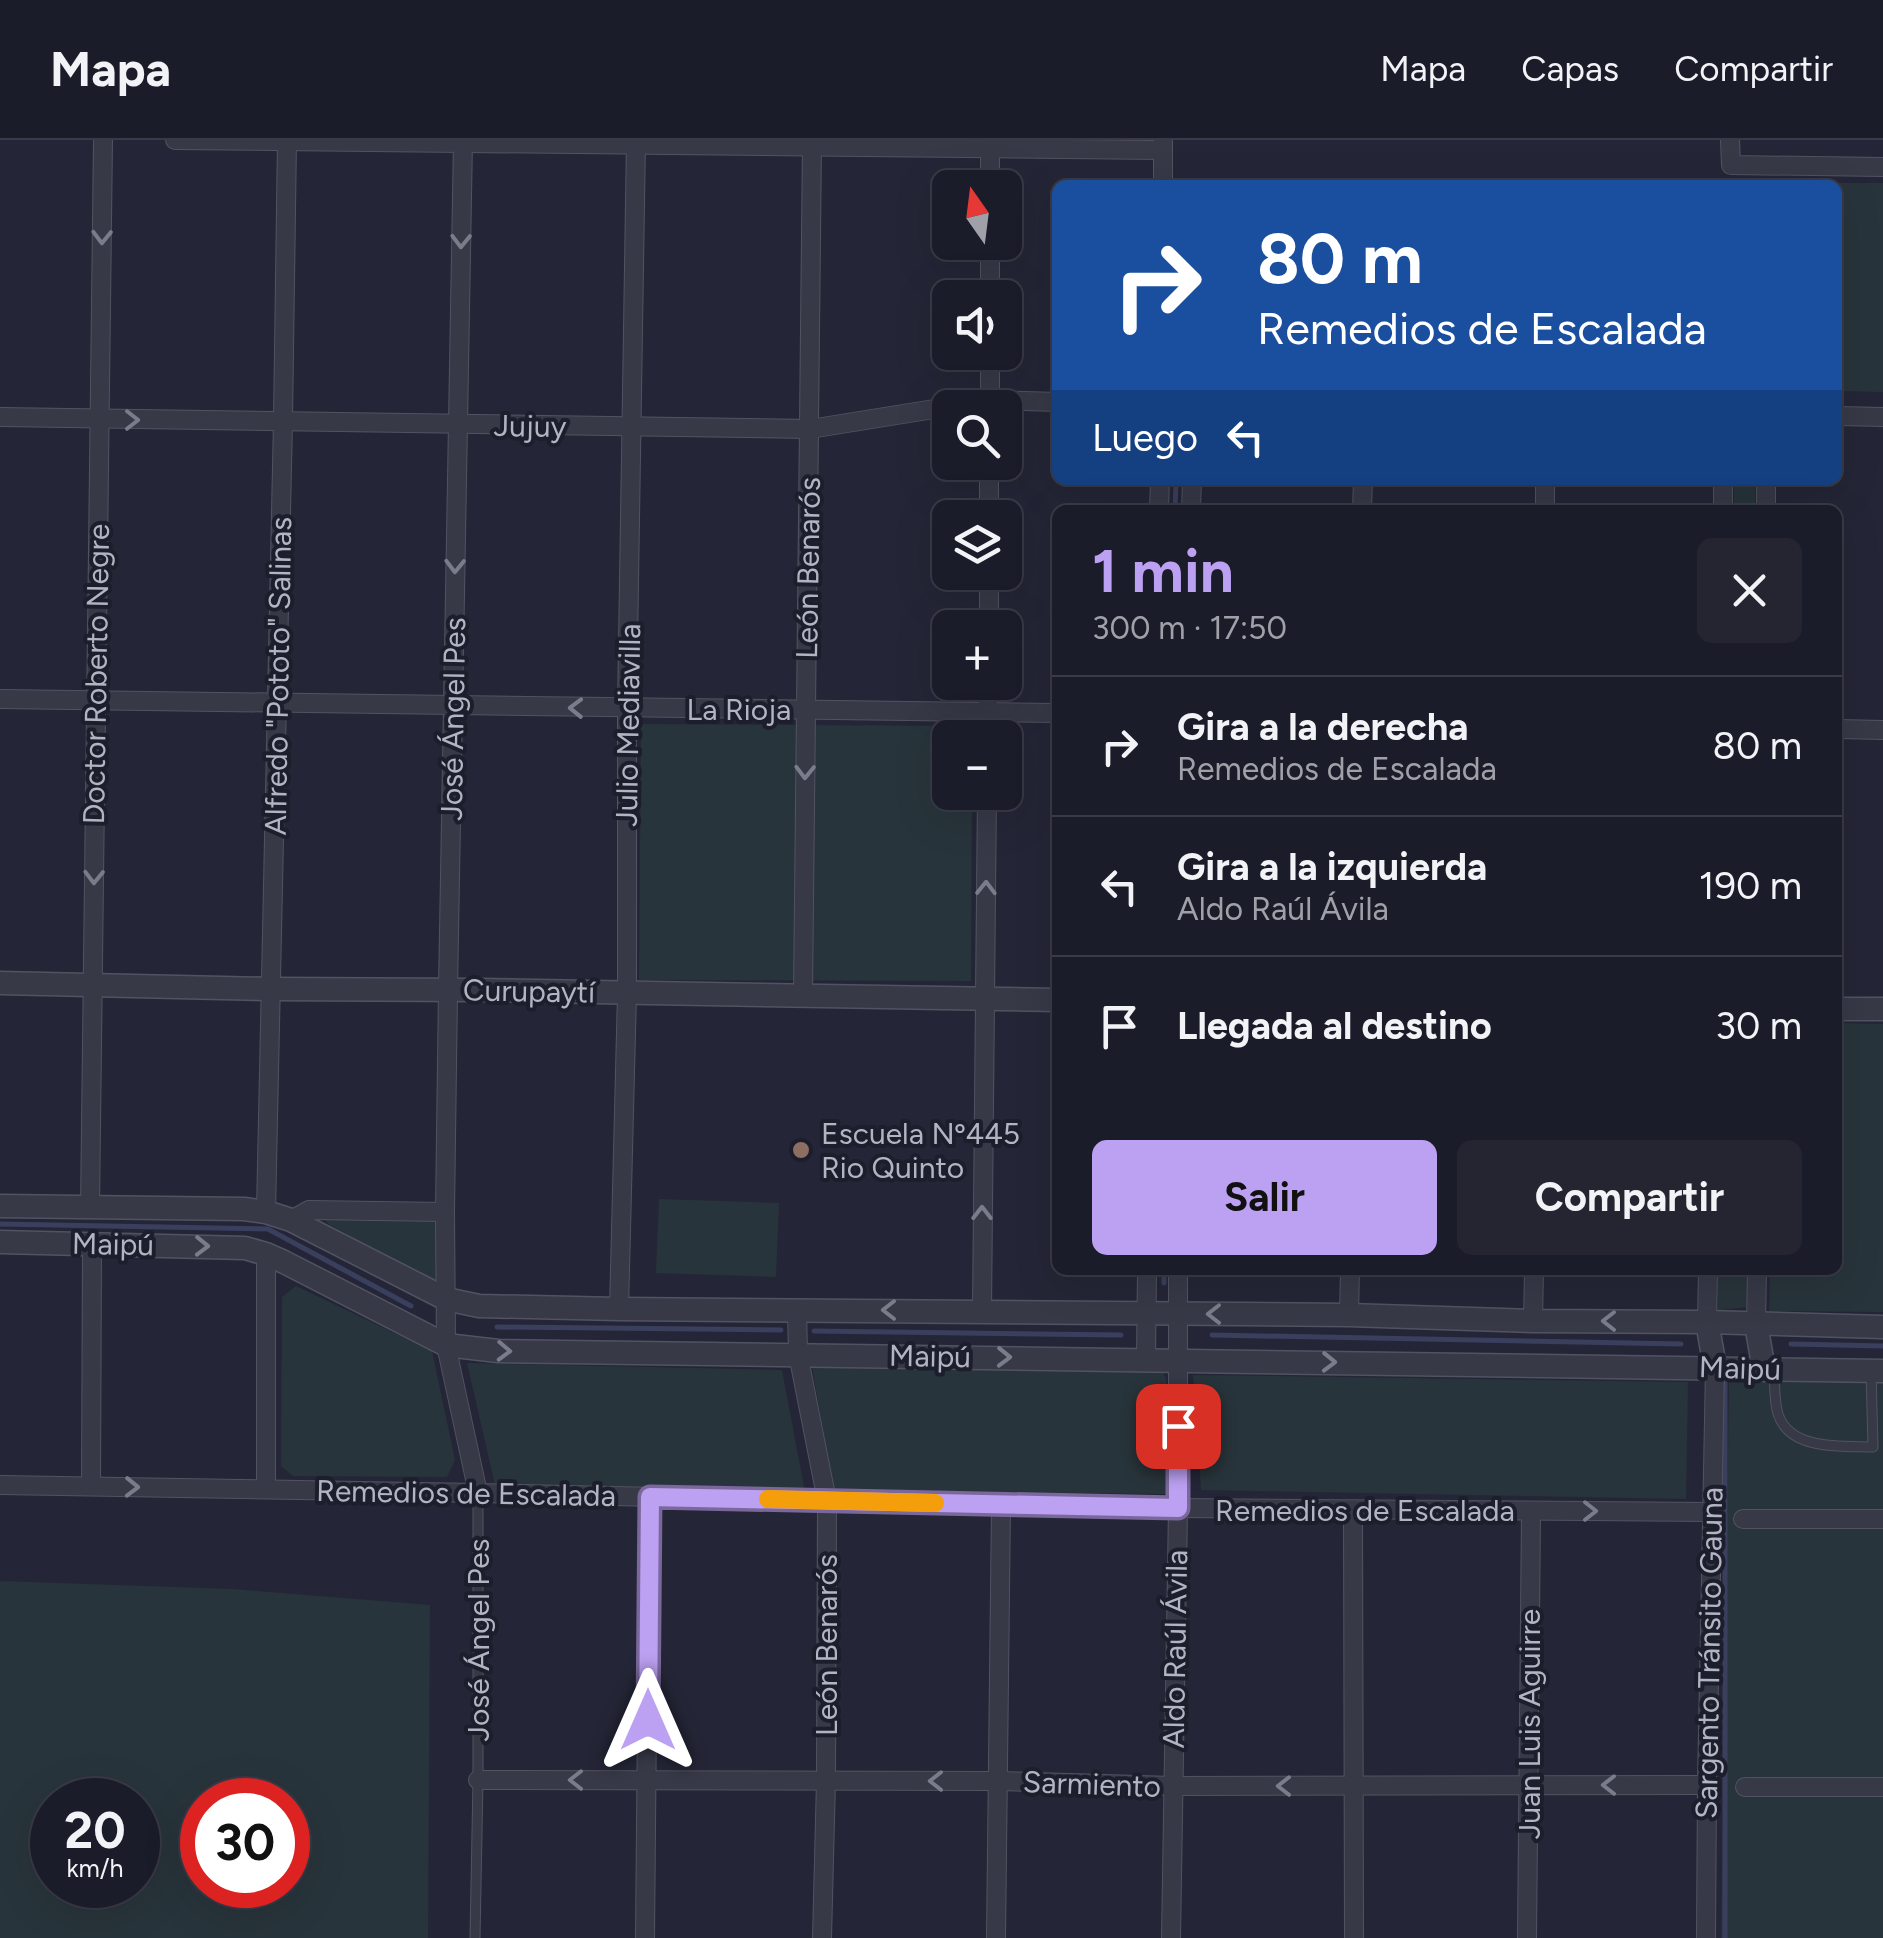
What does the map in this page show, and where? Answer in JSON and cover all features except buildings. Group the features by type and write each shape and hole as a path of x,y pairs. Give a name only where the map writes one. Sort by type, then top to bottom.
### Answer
{"street":[{"name":"Doctor Roberto Negre","path":"90,1208 103,140"},
{"path":"175,140 1163,145 1162,180"},
{"path":"1730,140 1730,165 1767,176 1883,167"},
{"name":"Alfredo \"Pototo\" Salinas","path":"266,1212 287,141"},
{"name":"José Ángel Pes","path":"463,142 448,990 446,1345 478,1492"},
{"name":"Julio Mediavilla","path":"619,1309 636,142"},
{"name":"León Benarós","path":"803,996 812,143"},
{"path":"990,144 990,170"},
{"name":"Jujuy","path":"1022,403 1052,402"},
{"name":"Jujuy","path":"0,418 810,430 932,412"},
{"path":"1842,416 1883,417"},
{"name":"La Rioja","path":"0,699 1052,714"},
{"path":"988,700 988,720"},
{"path":"1842,729 1883,730"},
{"path":"982,1311 987,810"},
{"name":"Curupaytí","path":"0,983 1052,1000"},
{"path":"1842,1009 1883,1009"},
{"name":"Maipú","path":"0,1206 266,1212 291,1220 446,1298 480,1306 1349,1314 1883,1327"},
{"name":"Maipú","path":"291,1220 309,1210 445,1212"},
{"name":"Maipú","path":"0,1242 228,1247 266,1254 446,1345 498,1351 1877,1371"},
{"path":"91,1486 92,1244"},
{"path":"266,1254 266,1489"},
{"path":"1146,1359 1147,1275"},
{"path":"1177,1313 1178,1275"},
{"path":"1349,1314 1350,1275"},
{"path":"1534,1275 1534,1321"},
{"path":"1708,1275 1706,1322 1714,1367"},
{"path":"1757,1275 1756,1324 1769,1370"},
{"name":"León Benarós","path":"798,1310 798,1354 826,1501 822,1938"},
{"name":"Aldo Raúl Ávila","path":"1171,1938 1177,1313"},
{"name":"Sargento Tránsito Gauna","path":"1706,1938 1714,1367"},
{"name":"Remedios de Escalada","path":"0,1485 1178,1508 1711,1512"},
{"path":"646,1938 650,1497"},
{"path":"996,1938 1001,1505"},
{"path":"1353,1510 1354,1938"},
{"name":"Juan Luis Aguirre","path":"1527,1938 1530,1511"},
{"path":"1743,1519 1883,1519"},
{"name":"Sarmiento","path":"478,1780 998,1781 1173,1786 1706,1785"},
{"path":"1745,1787 1883,1788"}],"lane":[{"path":"1769,1370 1778,1416 1786,1429 1817,1444 1873,1447 1877,1371"},
{"name":"José Ángel Pes","path":"475,1938 478,1492"}],"shaded area":[{"path":"1842,183 1883,183 1883,392 1842,391"},
{"path":"1734,485 1755,485 1755,505 1734,505"},
{"path":"641,724 932,726 932,810 972,810 971,981 639,980"},
{"path":"1842,1023 1883,1024 1883,1312 1769,1311 1770,1275 1842,1275"},
{"path":"659,1199 779,1203 776,1277 656,1273"},
{"path":"325,1217 436,1218 438,1283 328,1224"},
{"path":"1718,1275 1748,1275 1748,1307 1718,1310"},
{"path":"296,1286 432,1351 455,1460 447,1477 293,1476 281,1466 282,1297"},
{"path":"811,1362 1162,1372 1166,1378 1171,1494 834,1490"},
{"path":"467,1363 782,1370 805,1492 495,1485"},
{"path":"1193,1375 1688,1382 1686,1499 1201,1490"},
{"path":"1729,1380 1883,1382 1883,1938 1721,1938"},
{"path":"0,1581 232,1589 430,1605 428,1938 0,1938"}],"waterway":[{"path":"1175,505 1176,485"},
{"path":"0,1224 268,1229 411,1306"},
{"path":"1164,1275 1164,1283"},
{"path":"497,1327 781,1330"},
{"path":"814,1331 1121,1335"},
{"path":"1212,1335 1681,1344"},
{"path":"1791,1344 1883,1346"},
{"path":"1725,1379 1725,1938"}],"slow traffic":[{"path":"768,1499 935,1503"}],"place":[{"name":"Escuela Nº445 Rio Quinto","path":"801,1150"}],"route":[{"path":"648,1720 650,1497 1178,1508 1178,1426"}]}
